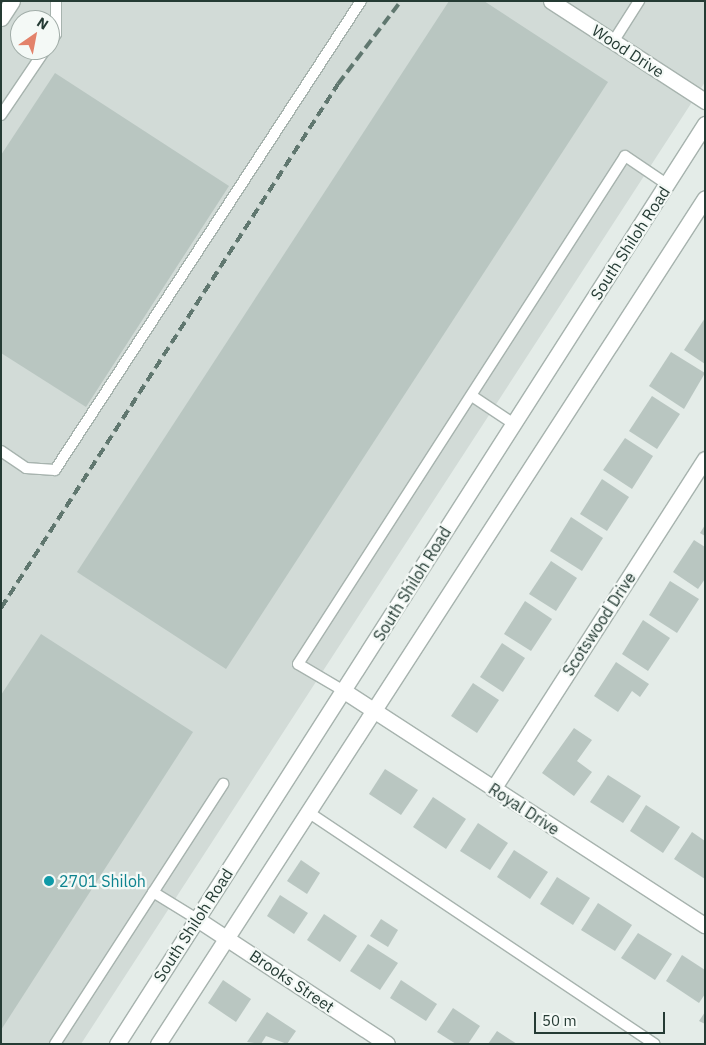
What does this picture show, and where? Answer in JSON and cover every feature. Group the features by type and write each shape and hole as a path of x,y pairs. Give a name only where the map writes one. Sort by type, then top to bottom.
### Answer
{"main road":[{"path":"1,18 12,1"},
{"name":"Wood Drive","path":"551,1 705,101"},
{"name":"South Shiloh Road","path":"117,1044 668,185 705,124"},
{"path":"158,1044 705,198"},
{"name":"Scotswood Drive","path":"494,789 705,459"},
{"name":"Royal Drive","path":"344,691 705,925"},
{"name":"Brooks Street","path":"197,919 386,1044"}],"lane":[{"path":"1,452 26,468 56,470 361,1"},
{"path":"613,42 639,1"},
{"path":"1,115 38,60"},
{"path":"344,691 298,664 626,156 668,185"},
{"path":"472,396 514,424"},
{"path":"55,1044 223,784"},
{"path":"308,812 655,1044"},
{"path":"153,892 197,919"}],"shaded area":[{"path":"1,1 705,1 705,82 81,1044 1,1044"}],"building":[{"path":"449,1 484,1 608,82 226,669 77,572"},
{"path":"55,73 229,186 86,407 1,353 1,155"},
{"path":"705,318 705,364 684,350"},
{"path":"671,352 705,373 684,409 649,386"},
{"path":"652,396 680,414 657,449 629,431"},
{"path":"625,438 653,456 632,489 603,470"},
{"path":"602,479 629,497 607,531 580,514"},
{"path":"571,517 603,538 582,571 550,551"},
{"path":"705,525 705,536 700,533"},
{"path":"694,540 705,547 705,579 698,589 673,572"},
{"path":"551,561 577,578 556,611 529,594"},
{"path":"670,581 699,599 677,633 649,615"},
{"path":"525,601 552,619 531,651 504,634"},
{"path":"643,620 670,638 648,671 622,654"},
{"name":"2701 Shiloh","path":"41,634 193,732 1,1030 1,695"},
{"path":"502,643 525,658 503,692 480,677"},
{"path":"616,662 649,684 640,697 632,691 618,712 594,696"},
{"path":"473,683 499,700 477,733 451,716"},
{"path":"574,728 592,740 577,761 592,772 574,796 542,773"},
{"path":"385,769 418,790 401,815 369,794"},
{"path":"608,775 641,796 623,823 590,802"},
{"path":"433,797 466,819 446,849 413,827"},
{"path":"646,805 680,827 663,853 630,831"},
{"path":"478,823 508,843 490,870 460,851"},
{"path":"692,832 705,841 705,879 674,859"},
{"path":"514,850 548,872 530,899 497,877"},
{"path":"301,860 320,873 307,894 287,881"},
{"path":"557,877 590,898 573,925 540,904"},
{"path":"280,895 308,913 294,934 267,916"},
{"path":"598,903 632,925 615,951 581,930"},
{"path":"324,914 357,936 340,962 307,940"},
{"path":"381,919 398,930 388,947 370,936"},
{"path":"638,933 672,954 655,980 621,958"},
{"path":"368,944 398,963 380,990 350,971"},
{"path":"682,955 705,970 705,994 699,1003 666,981"},
{"path":"223,980 251,999 236,1022 208,1003"},
{"path":"401,980 437,1004 426,1021 390,998"},
{"path":"453,1008 480,1026 468,1044 456,1044 437,1032"},
{"path":"267,1012 296,1031 287,1044 266,1036 261,1044 247,1042"},
{"path":"705,1012 705,1024 699,1021"},
{"path":"497,1031 517,1044 488,1044"}],"railway":[{"path":"1,608 338,84 401,1"}],"place":[{"name":"2701 Shiloh","path":"49,881"}]}
